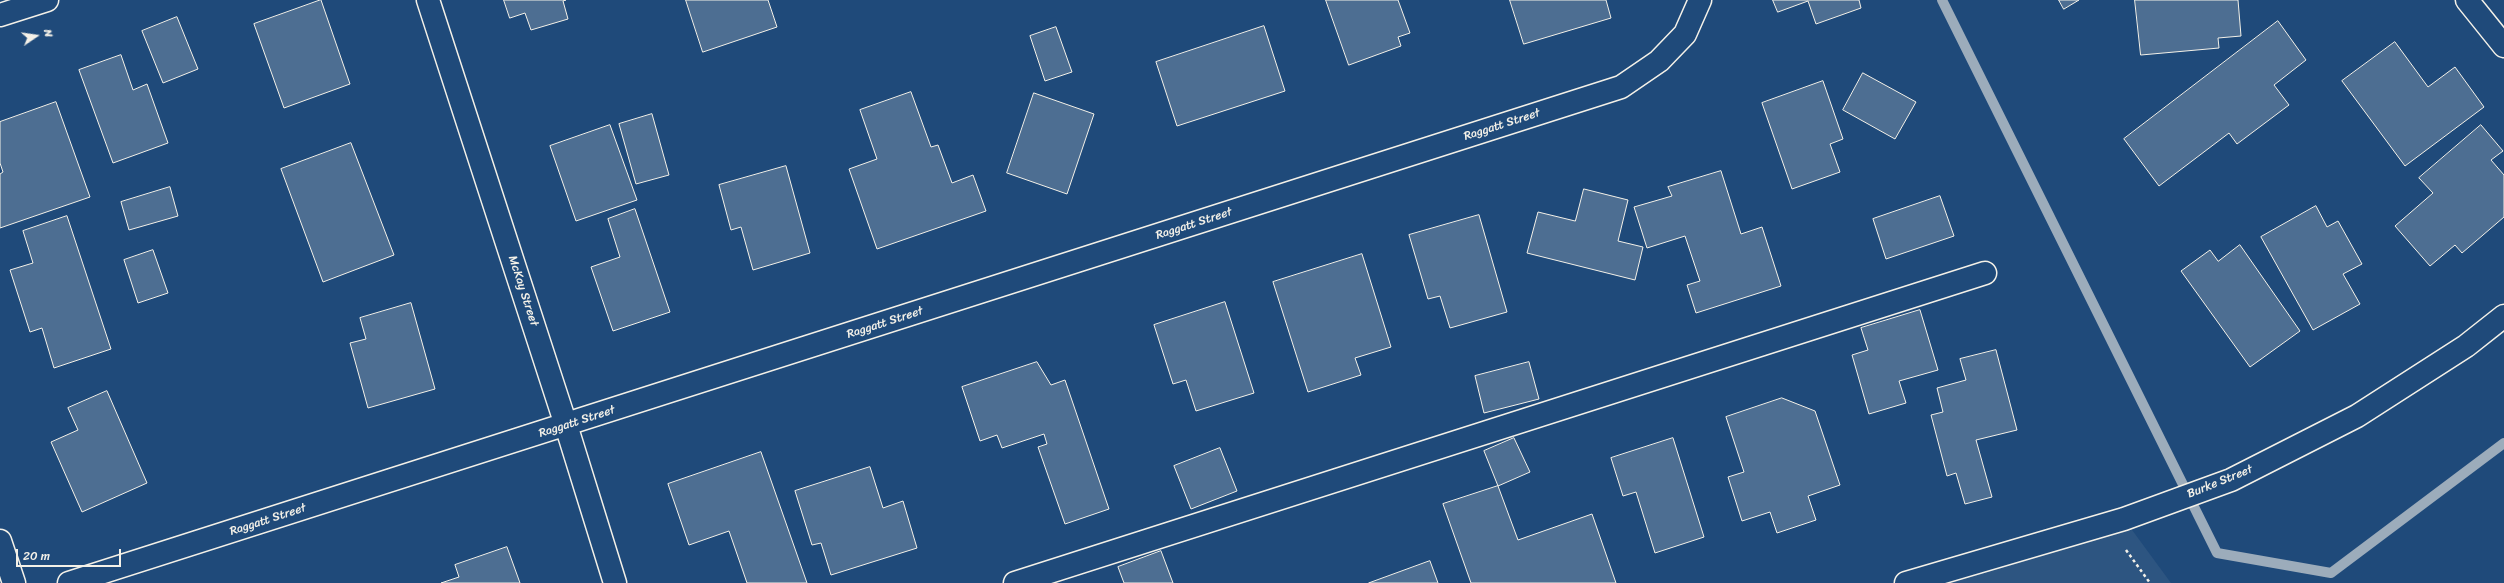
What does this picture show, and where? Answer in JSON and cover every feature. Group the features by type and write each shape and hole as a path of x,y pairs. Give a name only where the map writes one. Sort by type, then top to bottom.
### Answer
{"street":[{"path":"0,15 47,0"},
{"name":"McKay Street","path":"428,0 566,425 615,583"},
{"name":"Raggatt Street","path":"69,583 1621,87 1660,61 1685,34 1700,0"},
{"path":"2468,0 2504,46"},
{"path":"1015,583 1985,273"},
{"name":"Burke Street","path":"1906,583 2115,521 2231,480 2357,416 2466,346 2504,316"},
{"path":"0,541 14,583"}],"path":[{"path":"2115,521 2150,583"}],"shaded area":[{"path":"2124,519 2171,583 1906,583"}],"building":[{"path":"321,0 350,84 284,108 254,24"},
{"path":"504,0 566,0 563,1 568,19 531,30 525,13 510,18"},
{"path":"686,0 768,0 777,27 703,52"},
{"path":"1326,0 1398,0 1410,33 1398,37 1401,46 1349,65"},
{"path":"1510,0 1606,0 1611,18 1524,44"},
{"path":"1773,0 1859,0 1861,8 1816,24 1808,1 1778,12"},
{"path":"2059,0 2079,0 2064,9"},
{"path":"2135,0 2238,0 2241,36 2218,38 2219,48 2141,55"},
{"path":"177,17 198,69 163,83 142,31"},
{"path":"2278,21 2306,60 2274,85 2289,105 2237,144 2229,133 2159,186 2124,139"},
{"path":"1264,26 1285,91 1177,126 1156,62"},
{"path":"1056,27 1072,72 1045,81 1030,36"},
{"path":"2395,42 2428,87 2455,67 2484,107 2405,166 2342,81"},
{"path":"121,55 133,90 147,84 168,143 113,163 79,70"},
{"path":"1863,73 1916,102 1895,139 1843,110"},
{"path":"1823,81 1843,139 1830,144 1840,172 1792,189 1762,103"},
{"path":"911,92 931,147 938,145 952,183 973,175 986,211 877,249 849,169 877,159 860,110"},
{"path":"1034,93 1094,114 1067,194 1007,173"},
{"path":"56,102 90,197 0,228 0,174 3,172 0,163 0,122"},
{"path":"652,114 669,175 636,184 619,124"},
{"path":"610,125 637,200 576,221 550,146"},
{"path":"2481,125 2503,151 2491,160 2504,175 2504,217 2462,253 2455,245 2430,266 2395,226 2433,193 2419,178"},
{"path":"351,143 394,255 323,282 281,169"},
{"path":"786,166 810,253 753,270 741,227 731,230 719,185"},
{"path":"1721,171 1741,234 1762,227 1781,286 1696,313 1687,285 1700,281 1685,236 1647,248 1634,207 1672,196 1668,187"},
{"path":"170,187 178,216 129,230 121,202"},
{"path":"1584,189 1628,200 1618,241 1643,247 1635,280 1527,253 1538,212 1575,221"},
{"path":"1940,196 1954,236 1886,259 1873,219"},
{"path":"2316,206 2327,227 2338,221 2362,264 2343,274 2360,304 2313,330 2261,237"},
{"path":"635,209 670,312 613,331 591,267 620,257 608,219"},
{"path":"1479,215 1507,312 1450,328 1440,296 1428,299 1409,235"},
{"path":"67,216 111,349 54,368 42,328 30,332 10,270 33,263 23,231"},
{"path":"2240,245 2300,331 2250,367 2181,271 2210,250 2218,261"},
{"path":"153,250 168,293 138,303 124,260"},
{"path":"1362,254 1391,347 1355,358 1361,375 1308,392 1273,282"},
{"path":"1225,302 1254,393 1196,411 1186,380 1173,384 1154,325"},
{"path":"411,303 435,389 368,408 350,343 366,339 360,318"},
{"path":"1920,310 1938,370 1899,381 1906,403 1869,414 1852,355 1868,350 1861,328"},
{"path":"1996,350 2017,430 1976,440 1992,497 1965,504 1956,473 1947,476 1931,415 1943,412 1937,388 1966,380 1960,359"},
{"path":"1037,362 1051,385 1065,380 1109,509 1065,524 1038,447 1047,444 1044,434 1002,448 997,435 980,441 962,387"},
{"path":"1529,362 1539,399 1484,413 1475,376"},
{"path":"107,391 147,483 82,512 51,442 78,430 68,408"},
{"path":"1782,398 1815,411 1840,485 1808,496 1816,520 1777,533 1770,512 1742,521 1728,477 1744,472 1726,417"},
{"path":"1514,438 1530,472 1498,486 1484,451"},
{"path":"1673,438 1704,537 1655,553 1636,492 1623,496 1611,458"},
{"path":"1220,448 1237,491 1191,509 1174,466"},
{"path":"761,452 807,583 747,583 729,531 689,545 668,484"},
{"path":"870,467 883,508 903,501 917,548 831,575 821,543 812,545 795,491"},
{"path":"1498,486 1518,540 1592,514 1616,583 1471,583 1443,504"},
{"path":"507,547 520,583 441,583 459,577 455,565"},
{"path":"1161,551 1173,583 1124,583 1118,567"},
{"path":"1430,561 1438,583 1369,583"}],"waterway":[{"path":"1942,0 2217,553 2331,573 2504,443"}]}
